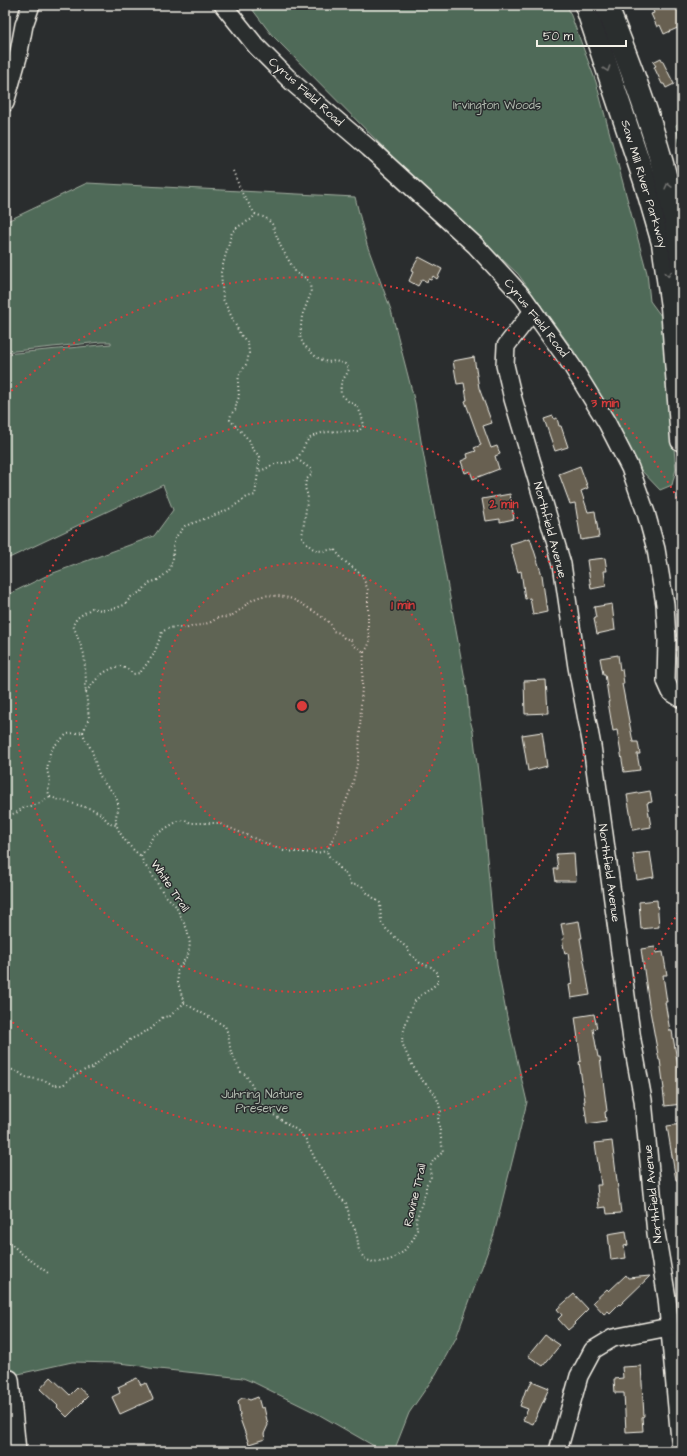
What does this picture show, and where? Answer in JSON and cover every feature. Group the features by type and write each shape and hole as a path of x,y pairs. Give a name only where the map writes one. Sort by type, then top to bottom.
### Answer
{"highway":[{"name":"Saw Mill River Parkway","path":"586,5 645,181 663,243 672,307 682,440"},
{"name":"Saw Mill River Parkway","path":"606,5 626,55 661,160 673,208 682,265"}],"street":[{"path":"5,103 18,57 24,25 31,5"},
{"name":"Cyrus Field Road","path":"223,5 256,46 282,73 369,148 475,245 523,297 576,372 607,423 630,468 646,513 661,575 666,617 667,685 671,692 682,699"},
{"name":"Northfield Avenue","path":"533,311 506,346 505,365 513,399 562,564 577,667 592,746 632,1040 643,1100 656,1233 667,1298 681,1451"},
{"path":"558,1451 578,1376 593,1350 613,1338 669,1327"},
{"path":"10,1379 18,1451"}],"path":[{"path":"233,171 242,193 255,214 266,218 272,224 281,247 296,273 306,278 310,284 310,293 302,316 300,336 303,344 316,358 327,362 336,360 345,364 349,368 348,374 343,378 340,384 341,394 348,401 357,406 364,425 359,430 328,432 310,438 297,459 290,462 272,465 264,470 258,471"},
{"path":"141,856 129,845 116,825 120,807 117,798 112,789 104,783 100,776 94,764 91,750 84,738 83,732 89,718 85,685 84,654 73,625 77,618 92,608 101,610 116,608 124,605 131,597 142,591 149,583 158,580 169,571 173,559 175,538 185,526 223,512 247,497 255,495 260,457 252,448 249,440 230,420 231,414 236,409 236,404 239,397 239,375 244,370 247,363 249,353 248,343 240,334 223,299 221,272 232,232 252,219 255,214"},
{"path":"297,459 312,470 311,475 306,480 305,488 308,496 302,537 312,549 318,551 334,549 343,560 362,575 368,590 368,629 370,640 368,647 364,652 360,702 359,756 352,786 342,811 337,830 327,851"},
{"path":"86,692 101,674 113,667 120,666 129,670 133,674 140,673 154,654 162,632 169,628 177,627 185,629 211,622 219,617 226,618 237,613 251,600 259,597 272,596 291,598 325,619 331,625 333,631 340,632 344,638 351,640 354,645 364,652"},
{"path":"50,796 48,790 50,782 47,770 50,753 53,747 67,734 83,732"},
{"path":"5,816 16,813 23,808 38,804 50,796"},
{"path":"50,796 92,810 101,814 110,824 116,825"},
{"name":"White Trail","path":"184,1003 178,983 177,971 188,955 190,944 187,929 175,905 164,894 144,864 141,856 153,836 178,821 185,820 191,823 210,822 218,823 284,851 316,853 327,851"},
{"name":"Ravine Trail","path":"184,1003 225,1026 228,1034 230,1053 241,1072 246,1075 260,1103 271,1113 298,1131 305,1138 315,1159 338,1196 346,1203 349,1219 357,1236 359,1251 364,1258 373,1263 390,1260 404,1252 414,1238 417,1230 416,1220 426,1191 426,1185 431,1178 429,1168 432,1161 443,1152 438,1117 441,1112 437,1096 420,1078 402,1041 413,1004 418,998 438,982 438,972 431,967 420,963 410,954 407,948 387,930 381,922 380,903 366,892 362,886 350,884 347,876 328,855 327,851"},
{"path":"5,1066 9,1069 17,1071 25,1077 46,1081 53,1085 63,1085 71,1078 85,1070 92,1068 106,1055 121,1048 131,1039 150,1030 163,1017 170,1016 184,1003"},
{"path":"5,1242 11,1244 48,1273"}],"green space":[{"name":"Irvington Woods","path":"249,5 567,5 596,82 647,273 650,301 661,316 676,469 672,485 660,490 639,468 574,351 518,274 399,163 271,34"},
{"path":"682,119 682,156 676,125"},
{"name":"Juhring Nature Preserve","path":"87,183 355,197 367,245 391,310 415,403 467,690 469,716 473,731 482,805 497,965 507,1017 527,1102 494,1234 456,1338 436,1374 409,1413 394,1451 381,1450 318,1414 243,1378 149,1368 118,1363 72,1362 5,1377 5,596 48,575 154,536 173,510 163,485 5,560 5,354 111,344 111,342 5,352 5,222"}],"building":[{"path":"651,5 682,5 682,26 664,34 660,25 657,27 651,14 654,13"},
{"path":"661,58 674,84 666,88 664,84 662,84 654,67 656,66 653,62"},
{"path":"419,257 442,269 437,279 433,276 431,280 428,279 427,282 422,279 418,286 409,281 413,272 411,271"},
{"path":"474,357 479,388 492,423 483,426 491,448 497,446 500,454 495,456 499,469 473,479 470,471 465,473 461,461 468,458 467,454 476,451 474,448 481,445 465,401 467,400 464,383 457,384 453,361"},
{"path":"553,416 554,419 557,418 559,426 561,426 568,447 555,451 544,419"},
{"path":"580,466 588,488 581,491 588,512 595,511 599,537 581,540 575,503 570,504 559,474"},
{"path":"510,494 514,519 500,522 500,519 486,521 482,499"},
{"path":"530,538 542,575 547,612 533,615 530,598 525,599 521,571 518,572 510,544"},
{"path":"605,558 607,571 604,571 606,586 591,589 587,560"},
{"path":"612,604 615,630 597,634 594,619 596,618 594,607"},
{"path":"618,655 620,670 622,669 624,684 622,684 633,742 638,742 640,754 637,754 640,770 624,772 617,730 613,731 605,674 603,674 600,658"},
{"path":"546,680 548,713 525,714 524,681"},
{"path":"542,732 547,766 528,771 522,735"},
{"path":"650,791 652,802 647,803 651,827 633,830 627,795"},
{"path":"650,852 654,877 637,880 633,854"},
{"path":"574,853 576,881 556,881 554,869 558,869 556,854"},
{"path":"657,900 659,927 641,929 639,902"},
{"path":"579,921 582,938 580,938 590,995 571,998 569,985 572,984 568,953 565,954 561,924"},
{"path":"655,947 656,953 663,952 667,975 663,975 667,1002 665,1002 670,1031 672,1031 682,1089 680,1089 682,1104 665,1106 660,1060 649,1005 641,949"},
{"path":"594,1014 597,1028 593,1029 598,1057 600,1057 607,1111 605,1112 606,1121 587,1124 575,1017"},
{"path":"682,1124 682,1180 676,1180 667,1126"},
{"path":"612,1141 621,1213 607,1214 606,1207 599,1208 597,1185 601,1185 595,1143"},
{"path":"626,1231 628,1245 624,1246 626,1258 611,1260 608,1234"},
{"path":"626,1275 628,1278 650,1276 620,1305 619,1304 610,1313 608,1311 604,1314 593,1302 607,1289 609,1291"},
{"path":"574,1294 588,1309 568,1330 558,1319 562,1315 557,1309"},
{"path":"545,1335 560,1345 543,1366 528,1356"},
{"path":"641,1366 644,1416 642,1417 643,1431 626,1432 624,1393 615,1393 614,1379 623,1378 622,1367"},
{"path":"51,1377 70,1395 78,1387 88,1396 67,1417 40,1389"},
{"path":"137,1378 141,1385 146,1383 153,1399 120,1414 112,1397 120,1393 118,1387"},
{"path":"532,1381 549,1388 533,1424 523,1420 528,1409 520,1406 526,1389 528,1390"},
{"path":"258,1397 261,1408 264,1407 268,1425 264,1434 265,1439 249,1444 239,1416 238,1401 242,1398 250,1400"}]}
